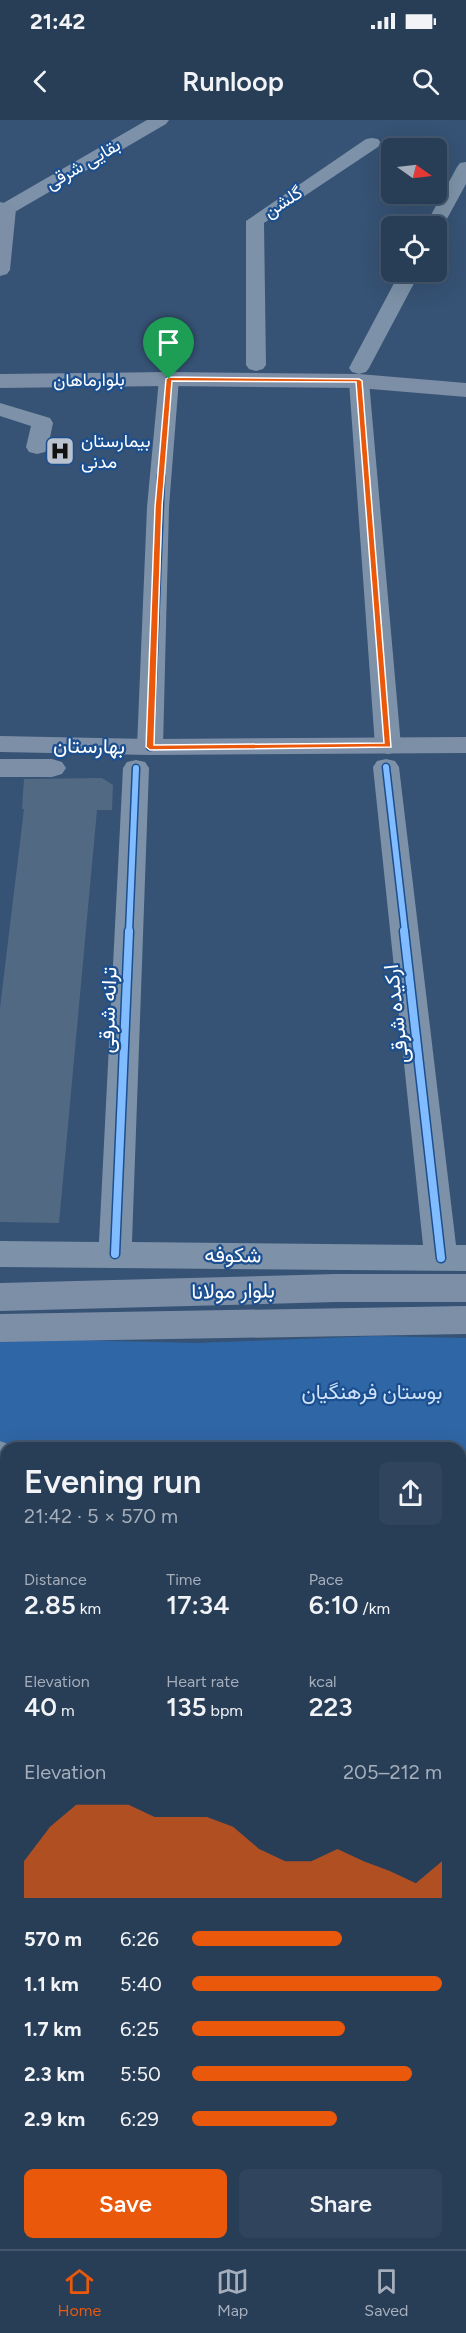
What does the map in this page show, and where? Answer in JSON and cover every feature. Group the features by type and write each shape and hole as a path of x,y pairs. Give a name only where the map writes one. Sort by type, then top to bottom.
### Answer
{"main road":[{"path":"0,270 3,209"},
{"path":"0,366 256,365 359,374 466,377"},
{"name":"بلوارماهان","path":"0,381 359,374 466,390"},
{"name":"بهارستان","path":"0,744 143,758"},
{"name":"بهارستان","path":"0,768 143,758 387,756 466,745"},
{"name":"بهارستان","path":"387,756 466,767"},
{"name":"بلوار مولانا","path":"0,1297 336,1288 466,1288"},
{"name":"بلوار مولانا","path":"0,1328 466,1320"}],"street":[{"name":"بقایى شرقی","path":"3,209 160,120"},
{"name":"گلشن","path":"256,365 255,220 372,143"},
{"path":"439,216 466,167"},
{"path":"359,374 405,282"},
{"name":"ارکیده شرقی","path":"359,374 387,756 454,1258"},
{"name":"ترانه شرقی","path":"115,1254 143,758 169,379"},
{"path":"0,409 42,423 37,447"},
{"name":"شکوفه","path":"0,1254 454,1258"}],"green space":[{"name":"بوستان فرهنگیان","path":"376,1336 466,1338 466,1442 0,1442 0,1341 195,1343"}],"building":[{"path":"102,778 113,785 112,810 97,810 59,1223 0,1222 0,1008 24,809 22,809 24,779"}],"cycle path":[{"path":"150,747 158,507 169,379"},
{"path":"386,767 441,1258"},
{"path":"115,1254 136,768"}],"place":[{"name":"بیمارستان مدنی","path":"60,451"}],"route":[{"path":"169,379 359,381 388,746 150,747 159,507 169,379"}]}
